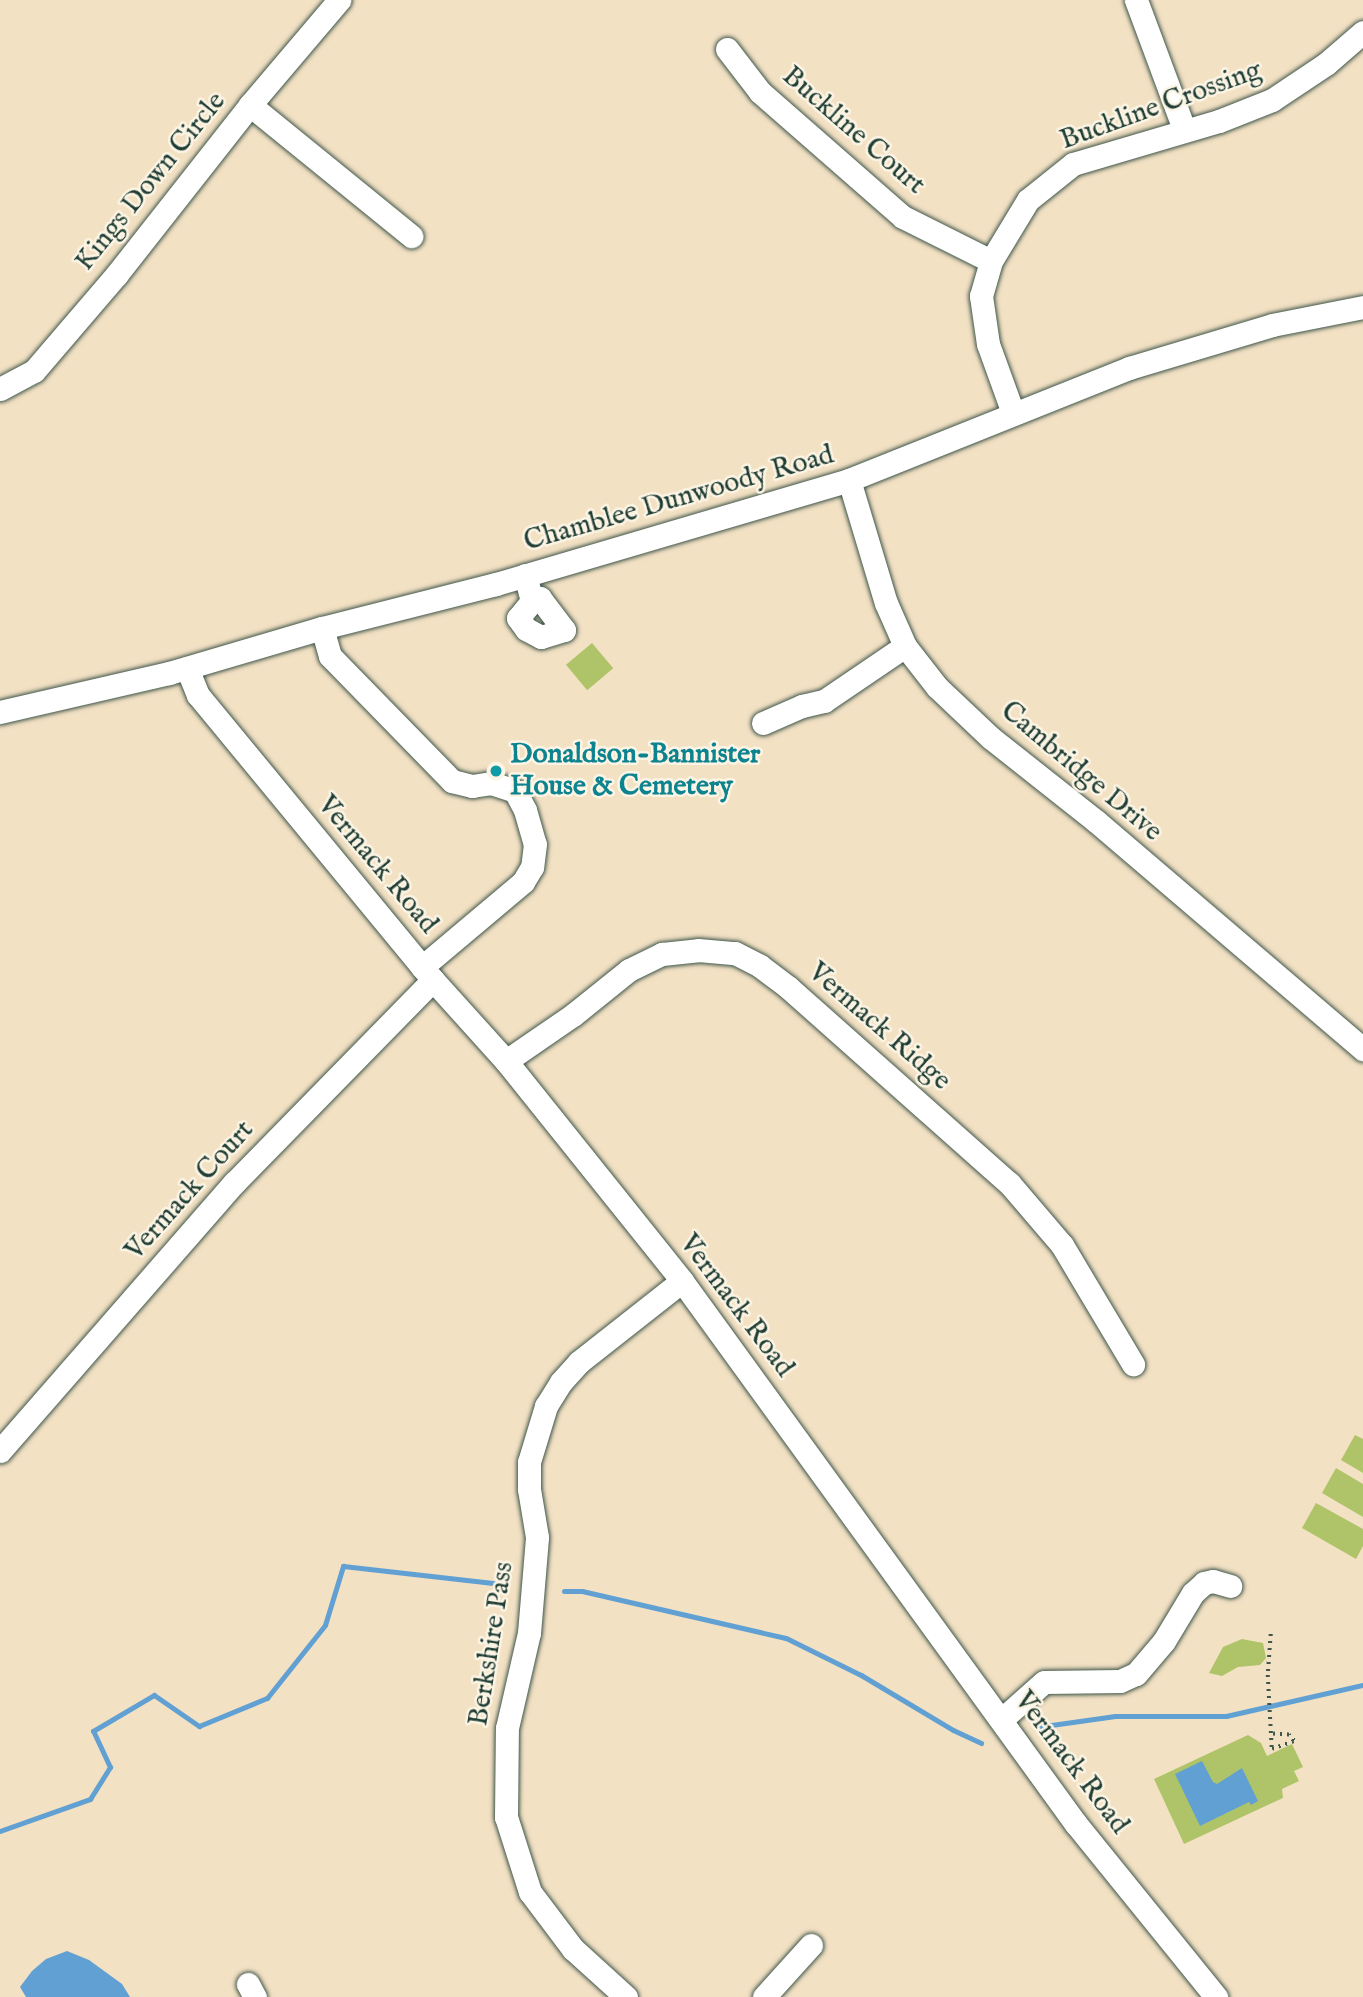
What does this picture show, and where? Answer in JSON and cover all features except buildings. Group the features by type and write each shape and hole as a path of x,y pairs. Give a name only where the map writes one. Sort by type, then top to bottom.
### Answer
{"street":[{"name":"Kings Down Circle","path":"0,389 34,371 117,274 250,105 339,0"},
{"path":"1136,0 1184,129"},
{"name":"Buckline Crossing","path":"1013,413 988,344 981,296 991,261 1028,201 1073,164 1184,129 1219,121 1272,100 1326,64 1363,32"},
{"name":"Buckline Court","path":"727,49 760,92 903,217 991,261"},
{"path":"250,105 411,236"},
{"name":"Chamblee Dunwoody Road","path":"0,712 187,668 321,628 525,575 849,480 1129,368 1272,325 1361,314"},
{"name":"Cambridge Drive","path":"849,480 886,603 905,646 937,687 991,738 1097,822 1363,1049"},
{"path":"525,575 532,601"},
{"name":"Vermack Court","path":"0,1451 234,1183 427,973 523,882 532,867 535,844 525,810 515,791 491,783 472,786 452,781 330,656 321,628"},
{"path":"763,723 802,706 824,701 905,646"},
{"name":"Vermack Road","path":"187,668 198,695 427,973 506,1061 682,1281 1076,1824 1216,1997"},
{"name":"Vermack Ridge","path":"506,1061 573,1015 629,970 662,954 698,950 735,953 760,965 838,1029 1009,1183 1062,1245 1133,1364"},
{"name":"Berkshire Pass","path":"626,1997 573,1949 530,1892 506,1817 507,1728 529,1633 537,1537 529,1489 529,1462 546,1406 561,1382 579,1362 682,1281"},
{"path":"1001,1720 1044,1682 1120,1681 1136,1674 1164,1641 1193,1593 1204,1583 1213,1581 1230,1586"},
{"path":"764,1997 811,1945"}],"path":[{"path":"1271,1634 1268,1675 1272,1749 1294,1741 1289,1735 1273,1732"}],"green space":[{"path":"592,643 613,668 587,690 566,665"},
{"path":"1355,1435 1363,1439 1363,1473 1341,1460"},
{"path":"1336,1468 1363,1484 1363,1517 1322,1493"},
{"path":"1316,1503 1363,1529 1363,1546 1356,1559 1302,1528"},
{"path":"1242,1639 1263,1643 1266,1658 1260,1665 1238,1667 1222,1676 1209,1673 1223,1647"},
{"path":"1248,1735 1261,1743 1267,1756 1292,1744 1303,1767 1294,1771 1299,1781 1282,1789 1283,1798 1184,1844 1154,1779"}],"water":[{"path":"1202,1761 1213,1782 1217,1784 1242,1768 1258,1801 1251,1805 1249,1802 1200,1826 1175,1774"},
{"path":"67,1951 89,1960 122,1984 130,1997 26,1997 20,1987 32,1971 46,1959"}],"waterway":[{"path":"0,1831 90,1799 110,1767 93,1731 154,1695 199,1726 267,1698 325,1625 343,1566 493,1583"},
{"path":"564,1591 582,1591 786,1638 861,1675 953,1730 981,1743"},
{"path":"1037,1727 1115,1716 1226,1716 1363,1685"}],"place":[{"name":"Donaldson-Bannister House & Cemetery","path":"496,771"}]}
